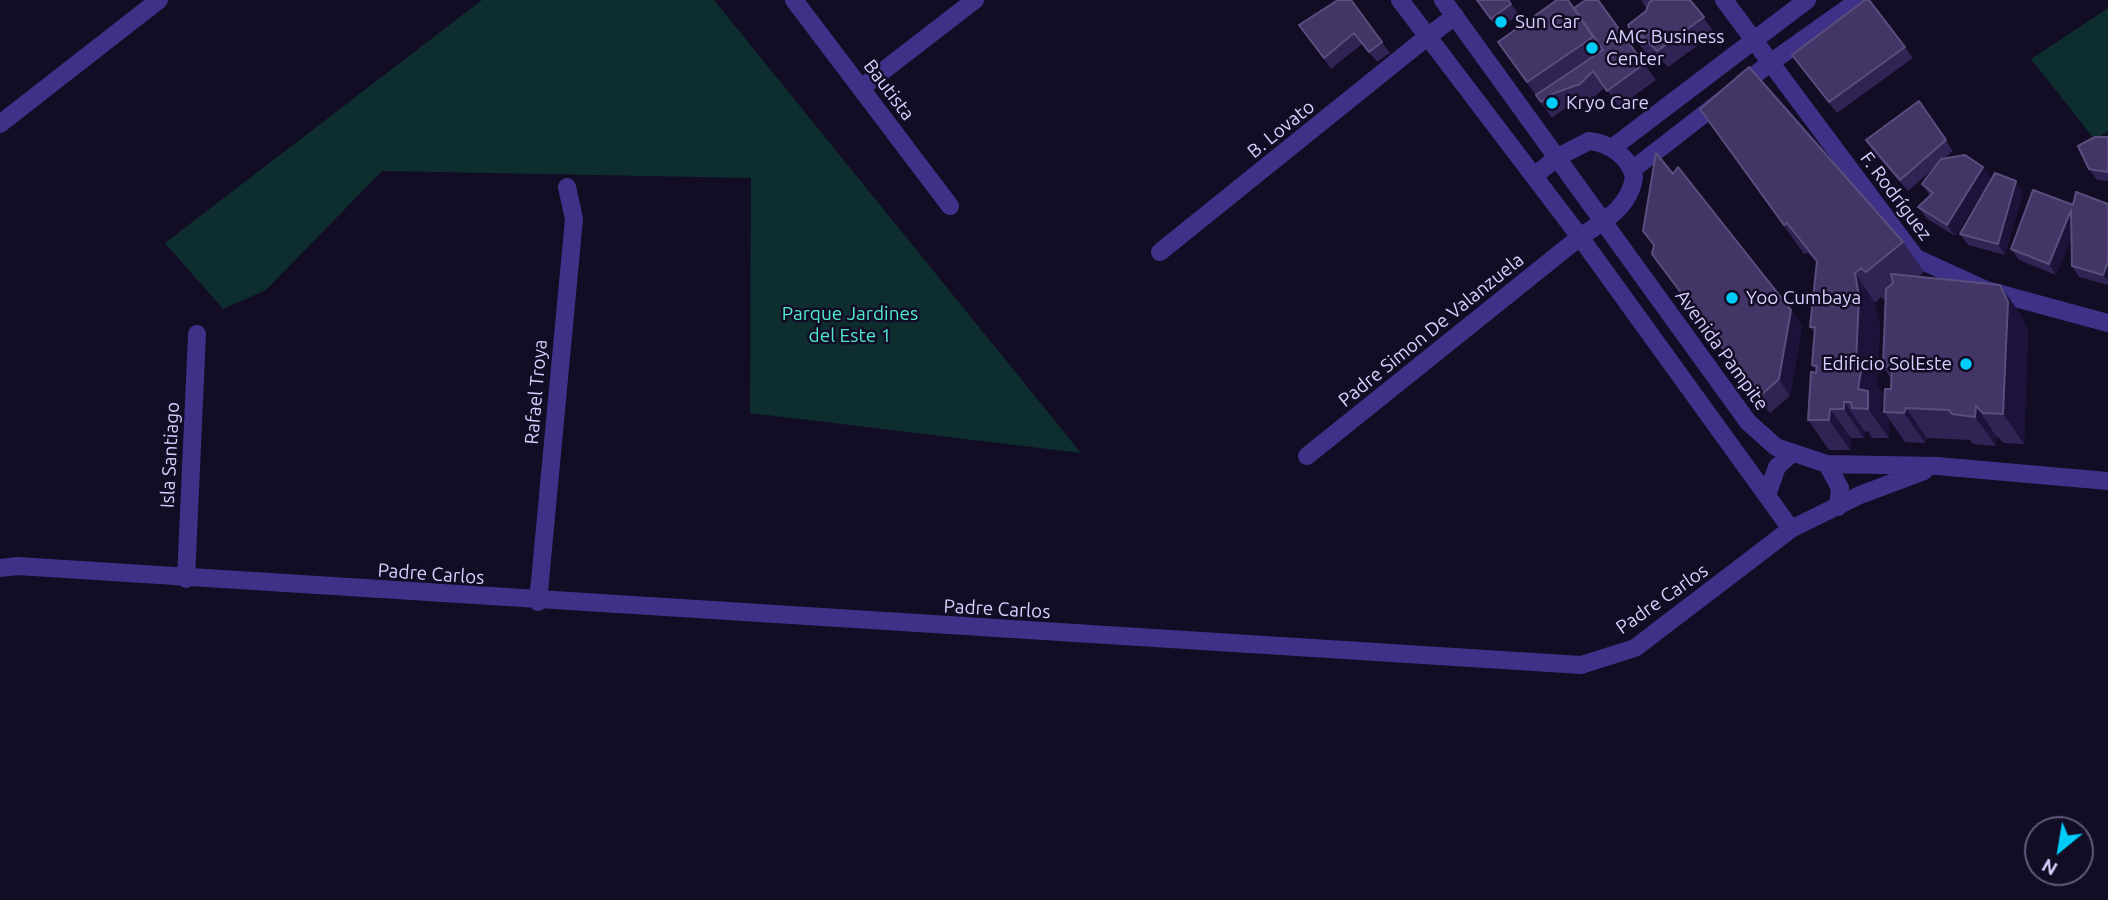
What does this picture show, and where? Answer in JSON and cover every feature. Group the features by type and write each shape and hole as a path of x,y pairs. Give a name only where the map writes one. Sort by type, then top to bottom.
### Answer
{"street":[{"path":"0,124 159,0"},
{"name":"Bautista","path":"794,0 950,206"},
{"path":"861,88 975,0"},
{"path":"1401,0 1580,237 1791,529"},
{"name":"Avenida Pampite","path":"1443,0 1748,422 1763,438 1791,454 1827,464 1937,466 2108,481"},
{"name":"F. Rodríguez","path":"1724,0 1916,257 1986,290 2108,323"},
{"path":"1612,148 1807,0"},
{"path":"1534,176 1558,157 1588,141 1612,148 1632,170 1770,63 1859,0"},
{"name":"B. Lovato","path":"1160,252 1455,16"},
{"name":"Padre Simon De Valanzuela","path":"1307,456 1628,200 1633,186 1632,170"},
{"name":"Rafael Troya","path":"538,601 574,219 566,187"},
{"name":"Isla Santiago","path":"186,579 197,334"},
{"path":"1767,495 1777,467 1791,454"},
{"path":"1827,464 1840,488 1838,507"},
{"name":"Padre Carlos","path":"0,568 17,566 186,579 1581,665 1635,648 1791,529 1860,495 1937,466"}],"green space":[{"name":"Parque Jardines del Este 1","path":"482,0 714,0 1081,453 750,413 751,178 382,171 266,290 223,309 165,243"},
{"path":"2108,8 2108,131 2095,140 2031,59"}],"building":[{"path":"1338,0 1351,0 1382,42 1369,52 1354,33 1324,58 1299,25"},
{"path":"1477,0 1508,0 1511,4 1491,19"},
{"path":"1557,0 1568,0 1593,37 1527,82 1498,42"},
{"path":"1586,0 1598,0 1644,64 1607,91 1593,71 1580,84 1552,94 1541,102 1536,95 1603,50 1574,8"},
{"path":"1652,0 1690,0 1704,17 1657,51 1642,36 1636,40 1628,25 1646,11"},
{"path":"1865,0 1869,0 1905,47 1829,102 1792,55"},
{"path":"1749,67 1903,242 1866,272 1861,268 1855,273 1859,297 1856,362 1862,364 1858,389 1868,391 1868,409 1852,408 1851,402 1844,402 1844,409 1830,409 1829,420 1808,420 1811,372 1816,373 1817,366 1812,365 1815,327 1810,327 1817,261 1787,223 1784,225 1700,109"},
{"path":"1919,101 1946,140 1900,180 1866,140"},
{"path":"2095,137 2108,137 2108,172 2089,169 2078,146"},
{"name":"Yoo Cumbaya","path":"1656,153 1673,174 1678,167 1791,310 1779,379 1759,397 1652,254 1654,245 1643,231"},
{"path":"1965,155 1983,167 1947,225 1918,207 1933,193 1922,184 1941,159"},
{"path":"1995,173 2016,181 1998,244 1960,234"},
{"path":"2033,190 2073,205 2076,192 2108,204 2108,262 2103,275 2072,266 2071,210 2049,264 2011,249"},
{"name":"Edificio SolEste","path":"1891,274 2000,285 2008,302 2003,414 1983,413 1976,406 1975,417 1952,414 1949,410 1906,408 1904,413 1884,412 1885,389 1891,389 1892,367 1883,366 1886,289 1893,283"}],"place":[{"name":"Sun Car","path":"1501,22"},
{"name":"AMC Business Center","path":"1592,48"},
{"name":"Kryo Care","path":"1552,103"},
{"name":"Yoo Cumbaya","path":"1732,298"},
{"name":"Edificio SolEste","path":"1966,364"}]}
